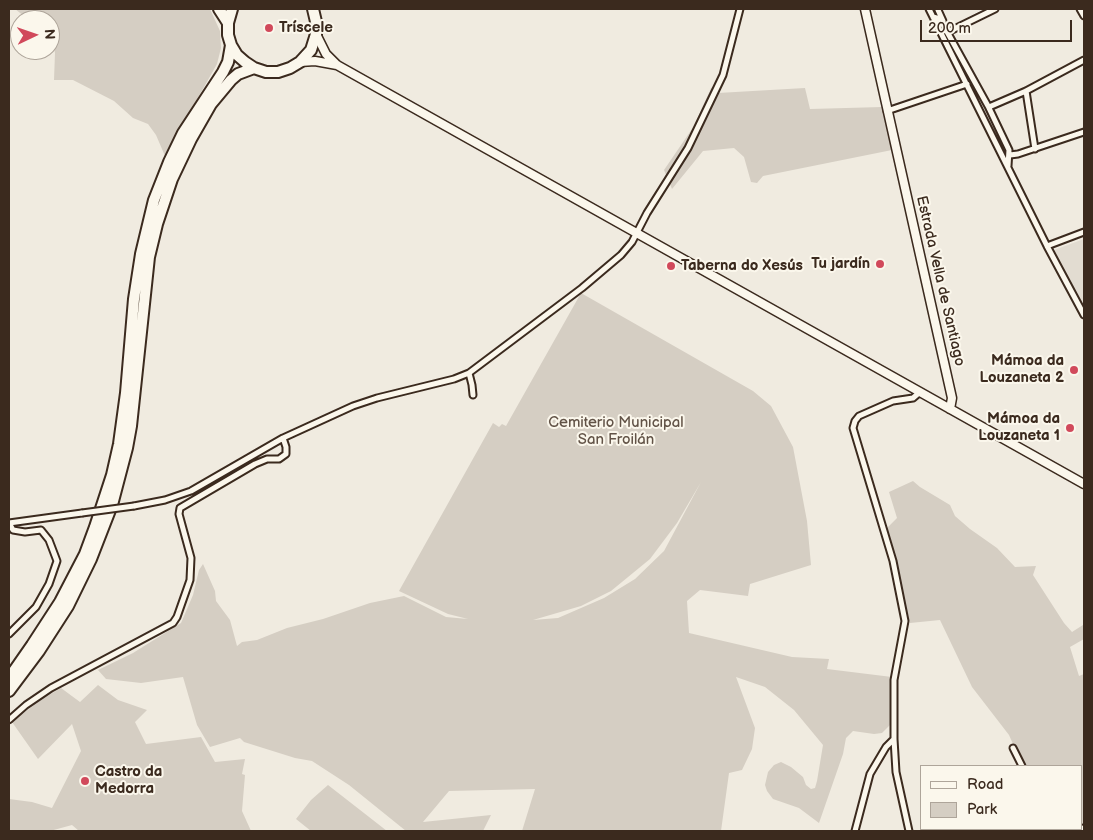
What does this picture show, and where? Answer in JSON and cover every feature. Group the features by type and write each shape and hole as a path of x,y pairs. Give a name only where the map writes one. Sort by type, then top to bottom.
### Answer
{"highway":[{"path":"219,9 228,23"},
{"path":"232,9 228,23 231,46 245,62 254,68 266,72 278,72 290,68 300,62 311,50 316,34 315,12"},
{"path":"9,678 60,602 95,527 112,475 119,444 126,393 134,299 141,254 154,200 169,162 184,133 228,62 231,46"},
{"path":"9,691 54,630 68,606 88,566 112,505 131,426 149,256 172,178 191,139 212,104 230,80 238,74 254,68"}],"street":[{"path":"9,634 36,607 50,584 57,562 49,540 41,530 25,532 13,530 9,523 165,500 191,491 283,438 353,406 377,398 454,379 469,373 582,288 621,255 632,242 647,212 688,148 723,75 740,9"},
{"name":"Estrada Vella de Santiago","path":"865,9 952,398 950,409"},
{"path":"929,9 1084,314"},
{"path":"948,32 995,9"},
{"path":"1080,9 1084,16"},
{"path":"934,17 938,10"},
{"path":"938,10 988,108 1009,154 1008,166"},
{"path":"934,17 940,19 948,32"},
{"path":"316,34 326,54 337,65 1084,484"},
{"path":"988,108 1026,91 1084,60"},
{"path":"300,62 337,65"},
{"path":"888,111 967,84"},
{"path":"1026,91 1035,149"},
{"path":"980,111 982,104 988,108"},
{"path":"1002,154 1035,149 1084,132"},
{"path":"1048,246 1084,232"},
{"path":"469,373 473,395"},
{"path":"908,831 896,772 894,739 894,680 905,621 893,561 853,428 859,416 893,401 913,398 920,392"},
{"path":"9,720 26,705 51,688 173,623 177,617 190,580 191,558 179,514 180,508 267,458 279,459 286,454 283,438"},
{"path":"857,831 870,774 886,747 894,739"},
{"path":"1013,748 1022,765"}],"shaded area":[{"path":"1084,239 1084,306 1054,250"}],"green space":[{"path":"15,9 210,9 220,31 221,48 217,64 165,156 156,135 148,124 133,118 114,101 73,80 54,80 55,60 60,60 60,10"},
{"path":"718,85 718,93 805,88 810,109 882,107 892,150 763,176 757,183 751,182 744,157 734,148 703,151 672,189 664,170 694,126 711,88"},
{"name":"Cemiterio Municipal San Froilán","path":"581,293 753,391 771,406 793,447 807,521 811,565 750,584 748,596 700,590 687,601 689,633 792,657 829,659 827,669 892,677 890,725 882,733 874,734 853,731 846,738 843,754 819,823 799,808 773,799 765,785 768,772 774,765 781,762 791,767 803,777 806,785 811,789 815,788 823,745 794,710 765,687 736,677 755,728 752,749 742,770 729,773 721,831 522,831 535,789 449,791 423,822 491,815 483,831 406,831 349,785 312,761 295,758 244,742 240,738 210,747 197,725 183,677 141,683 106,679 98,670 133,653 181,623 193,595 199,570 203,564 215,591 216,601 230,620 237,646 242,642 257,640 287,628 323,619 370,603 404,596 446,617 468,619 448,614 399,591 493,423 499,427 502,424 506,426","holes":["701,482 664,551 635,579 604,598 558,618 533,620 581,606 611,591 650,559 677,523"]},
{"path":"913,481 950,505 955,516 997,548 1015,567 1036,566 1033,575 1064,623 1072,632 1083,625 1084,639 1070,647 1079,676 1084,674 1084,827 1083,765 1018,765 1017,753 1009,735 972,687 940,620 910,623 887,528 897,518 889,492"},
{"path":"98,685 118,700 147,710 135,722 146,744 201,737 215,762 245,759 242,774 245,775 242,811 251,831 79,831 72,825 50,831 9,831 9,799 32,802 52,808 81,751 72,724 38,759 12,722 42,699 61,688 80,702"},
{"path":"328,785 387,831 311,831 296,819 311,800"}],"place":[{"name":"Tríscele","path":"269,28"},
{"name":"Tu jardín","path":"880,264"},
{"name":"Taberna do Xesús","path":"671,266"},
{"name":"Mámoa da Louzaneta 2","path":"1074,370"},
{"name":"Mámoa da Louzaneta 1","path":"1070,428"},
{"name":"Castro da Medorra","path":"85,781"}]}
